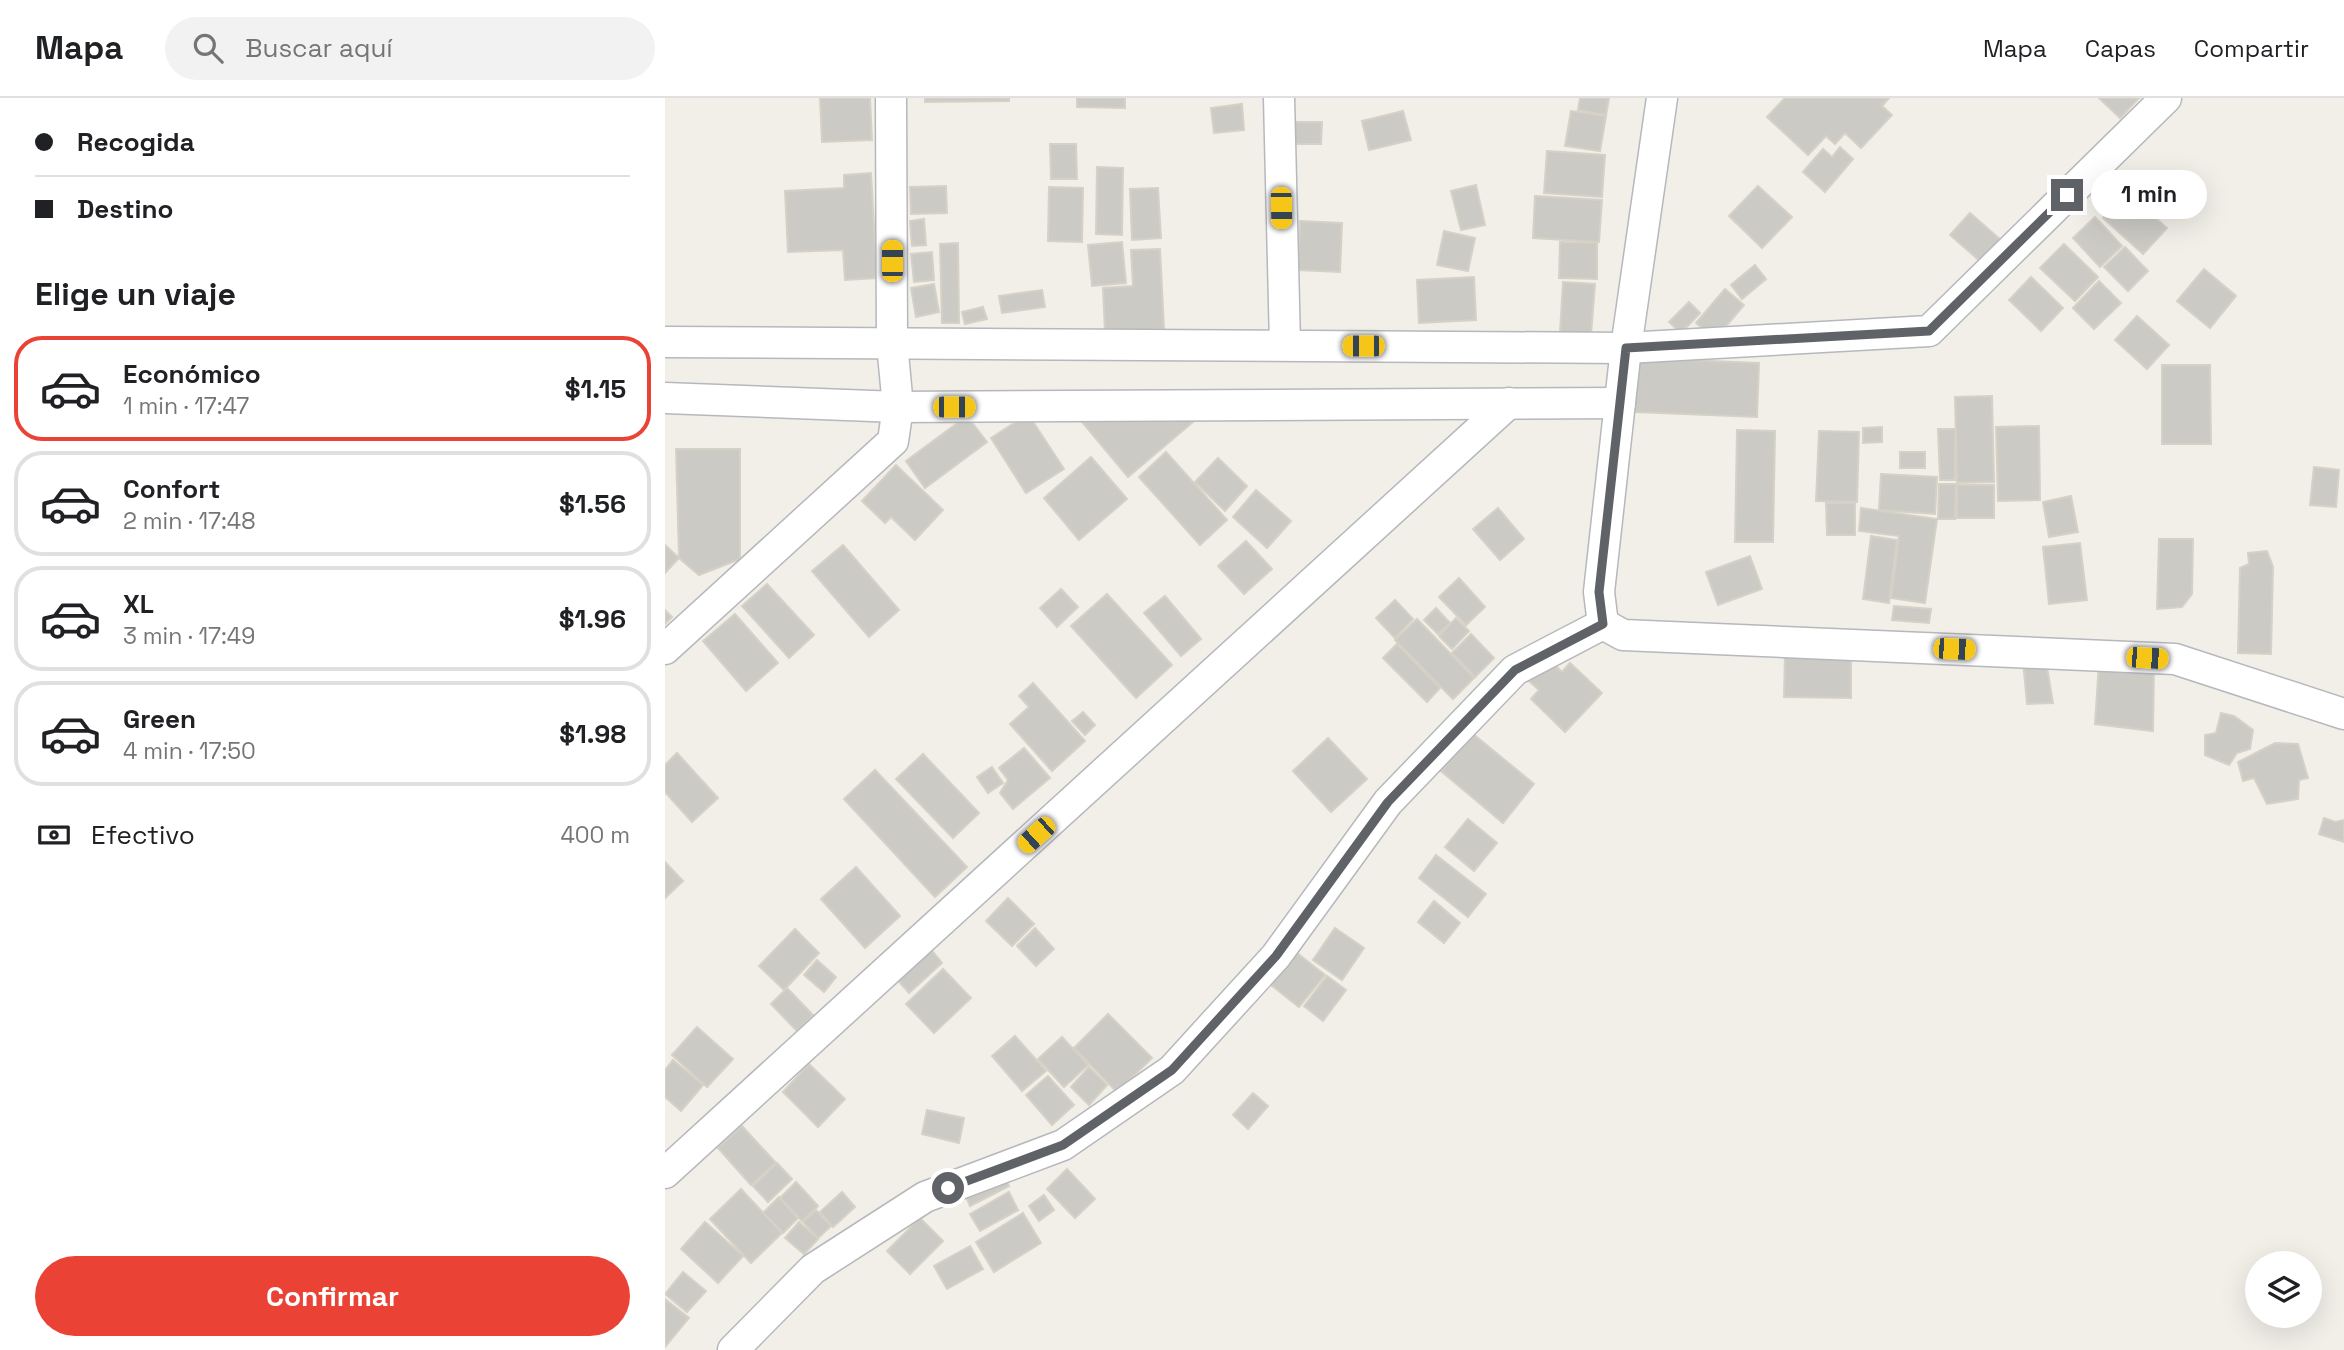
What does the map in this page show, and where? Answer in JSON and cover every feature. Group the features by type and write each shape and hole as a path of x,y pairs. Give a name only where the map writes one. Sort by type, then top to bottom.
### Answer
{"street":[{"path":"665,649 893,441 898,407 892,343 891,98"},
{"path":"1279,98 1285,345"},
{"path":"1603,624 1599,592 1626,348 1662,98"},
{"path":"665,342 1626,348 1929,331 2166,98"},
{"path":"665,398 898,407 1620,403"},
{"path":"665,1173 1509,403"},
{"path":"1603,624 1623,635 2175,659 2344,714"},
{"path":"733,1350 813,1269 925,1197 1063,1145 1172,1070 1276,956 1388,802 1515,670 1603,624"}],"building":[{"path":"820,98 870,98 872,140 822,142"},
{"path":"925,98 1009,98 1009,101 925,102"},
{"path":"1077,98 1125,98 1125,108 1077,107"},
{"path":"1580,98 1609,98 1606,115 1578,110"},
{"path":"1785,98 1889,98 1882,106 1892,115 1861,148 1845,133 1835,144 1826,136 1808,155 1767,117"},
{"path":"2099,98 2139,98 2120,118"},
{"path":"1242,104 1244,130 1214,133 1211,108"},
{"path":"1403,111 1411,140 1369,150 1362,121"},
{"path":"1571,111 1606,116 1600,151 1565,146"},
{"path":"1293,122 1322,122 1321,144 1293,144"},
{"path":"1050,144 1076,144 1077,179 1051,179"},
{"path":"1840,147 1853,159 1825,192 1803,172 1823,149 1832,157"},
{"path":"1547,151 1605,155 1602,197 1544,193"},
{"path":"1097,167 1123,168 1122,235 1096,234"},
{"path":"871,173 877,278 845,280 843,250 788,252 785,191 844,188 844,175"},
{"path":"1476,185 1485,225 1461,230 1451,191"},
{"path":"946,186 947,213 911,214 910,187"},
{"path":"1758,186 1792,217 1762,248 1729,216"},
{"path":"1049,187 1083,188 1082,242 1048,241"},
{"path":"1158,188 1161,238 1132,240 1130,189"},
{"path":"2126,192 2167,228 2143,254 2103,218"},
{"path":"1535,196 1602,200 1599,242 1533,238"},
{"path":"1970,213 2001,240 1981,262 1950,235"},
{"path":"2095,217 2122,246 2100,267 2073,238"},
{"path":"924,219 926,245 912,246 910,221"},
{"path":"1300,221 1342,223 1340,272 1298,270"},
{"path":"1444,231 1475,238 1468,271 1437,265"},
{"path":"1122,242 1126,283 1092,286 1088,245"},
{"path":"1560,242 1597,243 1597,279 1559,278"},
{"path":"958,243 959,323 942,323 940,244"},
{"path":"2064,244 2098,277 2075,301 2040,268"},
{"path":"2125,247 2148,271 2128,291 2104,267"},
{"path":"1160,249 1164,329 1105,332 1103,288 1133,286 1131,250"},
{"path":"932,252 934,280 914,282 911,254"},
{"path":"1755,265 1766,279 1742,299 1731,285"},
{"path":"2204,269 2236,296 2210,328 2177,301"},
{"path":"1474,277 1476,320 1419,323 1417,280"},
{"path":"2031,277 2063,308 2041,331 2009,300"},
{"path":"2099,281 2121,303 2094,329 2073,308"},
{"path":"1563,282 1595,284 1591,335 1560,332"},
{"path":"934,284 939,312 916,317 911,288"},
{"path":"1725,289 1744,305 1715,339 1696,323"},
{"path":"1042,290 1045,307 1002,313 999,296"},
{"path":"1689,302 1700,313 1681,333 1669,322"},
{"path":"983,307 987,319 965,324 962,312"},
{"path":"2137,316 2169,345 2147,369 2115,340"},
{"path":"1637,358 1759,363 1757,417 1635,412"},
{"path":"2162,365 2210,365 2211,444 2162,444"},
{"path":"1992,396 1994,482 1957,483 1955,397"},
{"path":"1028,414 1064,469 1026,493 991,438"},
{"path":"967,416 987,442 925,488 906,461"},
{"path":"1200,416 1128,477 1082,422"},
{"path":"2039,426 2040,500 1998,501 1996,427"},
{"path":"1882,427 1882,442 1863,443 1863,428"},
{"path":"1938,429 1955,429 1955,480 1940,480"},
{"path":"1737,430 1775,431 1773,542 1735,542"},
{"path":"1819,431 1859,432 1857,502 1816,501"},
{"path":"676,449 740,449 740,559 699,575 679,558"},
{"path":"1166,452 1227,520 1200,545 1139,477"},
{"path":"1900,452 1925,452 1925,468 1900,468"},
{"path":"1091,457 1127,499 1079,540 1044,498"},
{"path":"1218,458 1247,486 1225,511 1195,482"},
{"path":"896,465 943,510 915,540 891,517 885,523 862,501"},
{"path":"2314,467 2339,470 2336,507 2310,505"},
{"path":"1881,474 1937,477 1935,514 1879,510"},
{"path":"1939,484 1956,484 1955,519 1938,519"},
{"path":"1957,485 1994,485 1994,518 1957,518"},
{"path":"1256,490 1291,521 1267,548 1233,517"},
{"path":"2071,496 2078,532 2049,537 2043,502"},
{"path":"1826,503 1855,503 1855,535 1827,535"},
{"path":"1498,508 1524,539 1500,560 1473,529"},
{"path":"1861,508 1937,519 1925,603 1891,598 1899,536 1859,531"},
{"path":"1871,536 1897,540 1889,603 1863,599"},
{"path":"2159,539 2193,539 2192,594 2182,607 2157,609"},
{"path":"1246,541 1272,569 1244,594 1218,566"},
{"path":"2080,543 2087,600 2049,604 2043,547"},
{"path":"665,545 679,558 665,573"},
{"path":"843,545 899,610 869,637 812,571"},
{"path":"2267,551 2273,567 2271,654 2238,653 2240,568 2249,564 2248,553"},
{"path":"1750,556 1762,589 1718,605 1706,572"},
{"path":"1459,578 1485,607 1466,625 1439,597"},
{"path":"767,584 814,635 789,658 742,606"},
{"path":"1061,589 1078,607 1057,627 1040,608"},
{"path":"1107,594 1172,665 1136,698 1071,626"},
{"path":"1165,596 1201,639 1181,656 1144,613"},
{"path":"1395,600 1413,619 1395,638 1376,618"},
{"path":"1894,606 1931,609 1929,623 1892,620"},
{"path":"1436,608 1450,623 1438,634 1424,620"},
{"path":"665,610 672,617 665,624"},
{"path":"735,614 778,663 746,691 703,641"},
{"path":"1456,618 1469,631 1452,649 1439,636"},
{"path":"1417,619 1474,678 1453,699 1395,640"},
{"path":"1471,634 1494,658 1475,677 1452,653"},
{"path":"1397,644 1440,688 1427,702 1383,658"},
{"path":"1785,653 1851,654 1851,698 1784,697"},
{"path":"1549,659 1562,672 1570,663 1602,693 1565,732 1531,699 1539,690 1529,681"},
{"path":"2023,661 2046,661 2053,703 2027,704"},
{"path":"2099,662 2154,667 2153,731 2095,724"},
{"path":"1033,683 1085,741 1052,771 1010,724 1029,707 1019,696"},
{"path":"1083,712 1095,725 1085,735 1072,721"},
{"path":"2221,713 2234,716 2253,730 2250,749 2237,753 2229,765 2205,755 2205,735 2216,733"},
{"path":"1472,733 1534,784 1503,823 1441,771"},
{"path":"1328,738 1367,779 1331,812 1293,771"},
{"path":"2275,743 2298,744 2308,778 2299,780 2298,799 2267,804 2254,778 2243,781 2238,762"},
{"path":"1024,748 1050,778 1013,809 1000,793 1008,780 999,768"},
{"path":"677,753 718,798 692,822 665,792 665,765"},
{"path":"923,754 979,813 953,838 896,779"},
{"path":"992,767 1003,783 988,793 977,777"},
{"path":"875,770 967,867 935,897 844,799"},
{"path":"2324,818 2335,822 2344,820 2344,842 2319,834"},
{"path":"1468,819 1497,843 1474,871 1445,847"},
{"path":"1436,855 1486,894 1468,917 1419,878"},
{"path":"665,862 683,881 665,898"},
{"path":"856,867 900,916 865,948 821,899"},
{"path":"1008,898 1034,924 1012,946 986,921"},
{"path":"1434,901 1460,923 1444,943 1418,922"},
{"path":"1035,928 1054,949 1036,966 1017,946"},
{"path":"1335,928 1364,948 1342,980 1313,960"},
{"path":"795,929 819,953 784,990 759,966"},
{"path":"930,948 942,963 909,993 896,978"},
{"path":"1297,953 1325,975 1299,1007 1271,985"},
{"path":"817,960 836,977 824,992 804,975"},
{"path":"943,969 971,998 934,1033 906,1004"},
{"path":"1327,976 1346,990 1323,1021 1304,1006"},
{"path":"787,988 813,1015 797,1031 771,1004"},
{"path":"1108,1014 1152,1058 1117,1092 1074,1048"},
{"path":"697,1027 733,1059 707,1087 672,1055"},
{"path":"1015,1036 1046,1071 1022,1091 992,1056"},
{"path":"1062,1037 1088,1065 1064,1087 1038,1059"},
{"path":"673,1060 703,1085 681,1111 665,1097 665,1070"},
{"path":"809,1064 845,1099 818,1127 783,1092"},
{"path":"1089,1067 1107,1085 1089,1105 1071,1087"},
{"path":"1048,1076 1074,1105 1052,1125 1026,1095"},
{"path":"1253,1093 1268,1106 1248,1129 1233,1115"},
{"path":"927,1110 964,1118 959,1143 922,1134"},
{"path":"742,1126 776,1163 751,1185 718,1148"},
{"path":"777,1163 792,1179 768,1202 753,1186"},
{"path":"1067,1169 1095,1199 1075,1218 1047,1189"},
{"path":"1002,1172 1009,1186 970,1206 964,1192"},
{"path":"796,1182 818,1206 802,1221 780,1198"},
{"path":"741,1189 782,1233 751,1263 710,1219"},
{"path":"842,1192 855,1207 833,1227 820,1212"},
{"path":"1009,1192 1018,1210 980,1231 970,1214"},
{"path":"1044,1195 1054,1210 1039,1221 1029,1206"},
{"path":"779,1197 798,1218 783,1233 763,1213"},
{"path":"816,1210 831,1226 818,1238 803,1222"},
{"path":"1023,1213 1041,1243 994,1272 976,1242"},
{"path":"920,1218 943,1241 910,1274 887,1251"},
{"path":"705,1222 743,1256 718,1283 681,1249"},
{"path":"799,1222 818,1239 804,1254 785,1238"},
{"path":"970,1246 983,1269 947,1289 934,1266"},
{"path":"683,1272 706,1291 687,1312 665,1294"},
{"path":"665,1299 689,1318 665,1347"}],"route":[{"path":"948,1188 1063,1145 1172,1070 1276,956 1388,802 1515,670 1603,624 1599,592 1626,348 1929,331 2067,195"}]}
